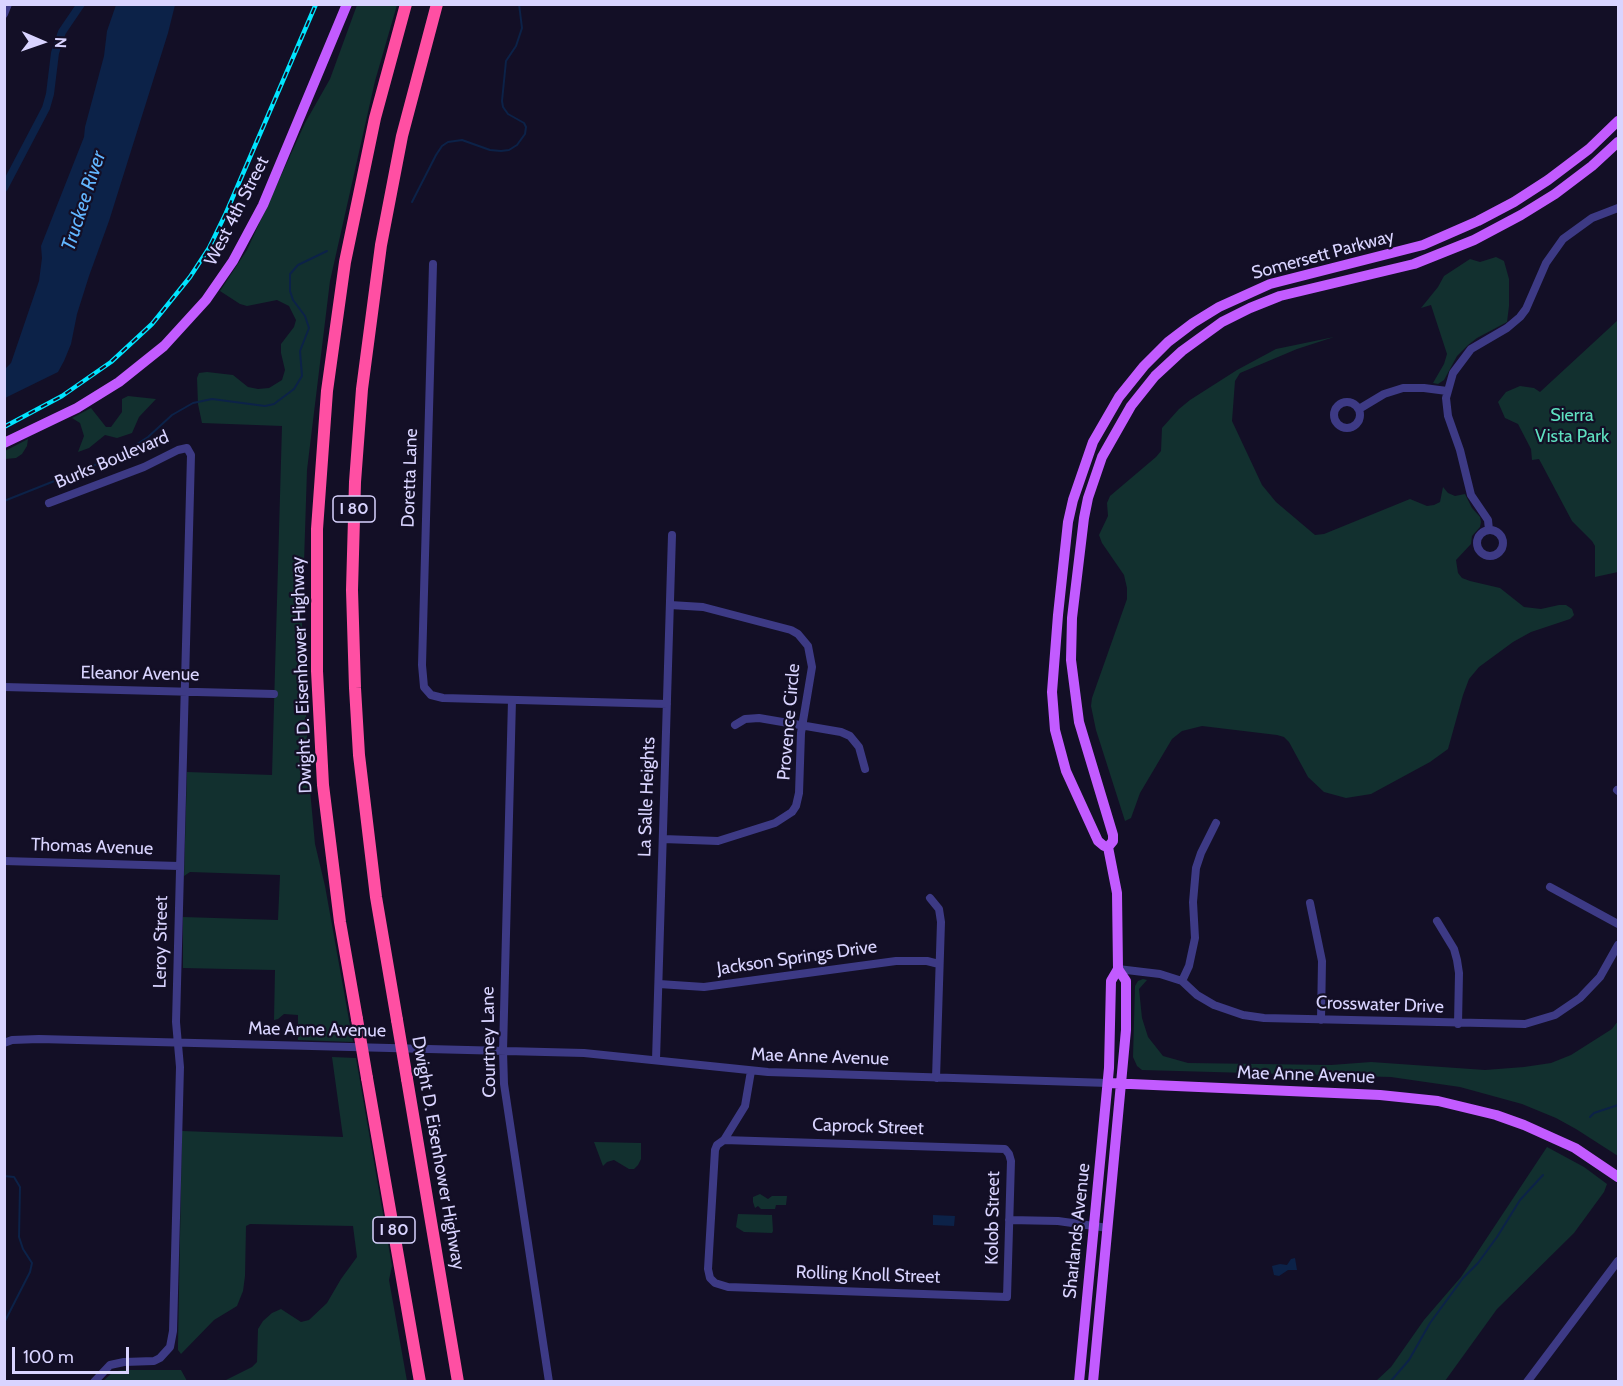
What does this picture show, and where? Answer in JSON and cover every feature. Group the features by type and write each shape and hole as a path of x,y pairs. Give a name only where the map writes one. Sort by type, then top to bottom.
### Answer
{"highway":[{"name":"Dwight D. Eisenhower Highway","path":"406,4 375,118 345,262 327,391 316,529 316,671 322,776 340,922 420,1382"},
{"name":"Dwight D. Eisenhower Highway","path":"437,4 402,136 381,245 366,349 355,482 352,590 357,725 370,855 458,1382"}],"main road":[{"name":"West 4th Street","path":"4,443 77,408 119,382 164,346 206,300 233,261 263,205 347,4"},
{"name":"Somersett Parkway","path":"1108,1083 1111,981 1118,969 1117,893 1108,847 1098,841 1066,771 1057,742 1052,692 1067,529 1073,500 1089,451 1101,426 1119,397 1144,366 1168,342 1193,322 1219,307 1270,284 1423,245 1478,221 1548,180 1589,149 1618,122"},
{"name":"Somersett Parkway","path":"1108,847 1113,841 1113,836 1088,757 1075,703 1071,636 1081,540 1088,498 1102,457 1131,406 1167,364 1194,340 1228,319 1280,296 1414,264 1474,240 1555,194 1592,166 1618,142"},
{"name":"Somersett Parkway","path":"1118,969 1124,976 1126,986 1122,1084"},
{"name":"Mae Anne Avenue","path":"1108,1083 1380,1095 1438,1101 1467,1107 1524,1125 1575,1148 1618,1177"},
{"name":"Sharlands Avenue","path":"1079,1382 1108,1083"},
{"name":"Sharlands Avenue","path":"1093,1382 1122,1084"}],"street":[{"path":"4,14 8,4"},
{"path":"1489,530 1488,520 1471,495 1460,450 1450,425 1446,407 1447,391 1453,373 1465,355 1479,343 1507,328 1526,309 1546,263 1563,239 1592,218 1618,208"},
{"name":"Doretta Lane","path":"433,264 423,685 431,695 443,698 512,700"},
{"path":"1359,409 1384,394 1403,388 1447,391"},
{"name":"Burks Boulevard","path":"49,503 187,448"},
{"name":"Leroy Street","path":"94,1382 110,1365 154,1361 160,1358 166,1353 172,1338 180,1067 176,1022 179,866 191,462 191,455 187,448"},
{"name":"La Salle Heights","path":"656,1060 672,535"},
{"name":"Provence Circle","path":"663,839 718,841 787,817 798,799 802,725 812,660 808,646 798,634 782,627 719,610 670,605"},
{"name":"Eleanor Avenue","path":"4,687 274,694"},
{"path":"512,700 667,704"},
{"name":"Courtney Lane","path":"512,700 503,1051 506,1104 549,1382"},
{"path":"735,724 751,717 841,732 850,736 862,752 865,769"},
{"path":"1182,981 1189,966 1195,938 1193,902 1196,868 1216,824"},
{"name":"Thomas Avenue","path":"4,861 179,866"},
{"path":"1550,887 1618,924"},
{"path":"930,898 940,915 936,1078"},
{"path":"1310,903 1322,961 1321,1020"},
{"path":"1437,921 1454,949 1457,960 1458,1024"},
{"name":"Crosswater Drive","path":"1118,969 1141,971 1182,981 1214,1005 1243,1015 1264,1018 1525,1024 1555,1016 1580,998 1592,987 1618,945"},
{"name":"Jackson Springs Drive","path":"659,984 705,987 897,961 927,961 939,964"},
{"name":"Mae Anne Avenue","path":"4,1043 29,1039 592,1054 751,1071 1108,1083"},
{"path":"724,1140 745,1106 751,1071"},
{"name":"Caprock Street","path":"724,1140 997,1147 1005,1149 1009,1154"},
{"name":"Rolling Knoll Street","path":"724,1140 717,1145 716,1150 708,1269 710,1278 715,1283 728,1287 1007,1297 1007,1283"},
{"name":"Kolob Street","path":"1007,1283 1009,1154"},
{"path":"1009,1220 1058,1221 1108,1228"},
{"path":"1527,1382 1618,1261"}],"green space":[{"path":"357,5 397,5 375,81 330,281 307,470 302,624 309,779 315,844 325,886 353,1042 298,1040 298,1015 284,1014 274,1020 275,970 183,968 183,917 278,920 280,875 190,872 184,876 187,772 272,775 282,426 202,423 198,404 197,378 199,373 207,372 233,375 248,387 258,389 269,388 282,380 285,370 281,344 294,327 296,320 289,306 277,300 247,306 220,291 247,250 305,123 330,79"},
{"path":"1496,257 1504,261 1509,279 1507,322 1468,345 1457,356 1444,380 1438,384 1433,383 1447,354 1431,305 1421,308 1444,276 1470,259 1480,262"},
{"name":"Sierra Vista Park","path":"1618,320 1618,572 1595,577 1595,546 1572,521 1539,459 1532,460 1531,449 1518,424 1505,418 1498,402 1506,392 1520,386 1534,388 1540,392"},
{"path":"1334,337 1297,349 1240,373 1235,381 1232,421 1262,485 1276,502 1315,535 1324,534 1410,499 1427,506 1434,505 1440,502 1443,487 1455,496 1465,494 1481,522 1480,527 1472,536 1471,544 1456,560 1458,573 1462,578 1500,588 1524,607 1541,609 1566,605 1572,609 1574,615 1570,619 1531,632 1479,667 1469,679 1448,749 1430,762 1371,794 1346,798 1324,792 1308,777 1284,737 1202,726 1182,731 1172,739 1140,793 1131,818 1125,821 1096,730 1091,706 1127,599 1124,575 1099,535 1108,516 1107,503 1110,496 1161,451 1162,428 1190,400 1237,370 1276,349"},
{"path":"128,396 156,399 139,417 132,433 117,438 105,435 89,448 78,452 84,436 80,423 72,418 91,408 106,427 111,427 122,412 122,399"},
{"path":"28,439 22,454 16,458 5,459 5,451"},
{"path":"1143,979 1147,980 1139,989 1142,1018 1148,1037 1163,1056 1188,1063 1331,1065 1371,1062 1485,1070 1524,1067 1551,1063 1571,1055 1612,1029 1618,1021 1618,1156 1556,1118 1522,1104 1460,1087 1391,1077 1142,1070 1137,1066 1133,1057 1135,986"},
{"path":"332,1057 356,1058 392,1266 389,1280 407,1381 224,1381 252,1367 257,1362 258,1329 272,1313 281,1309 301,1322 309,1320 327,1303 357,1257 353,1226 250,1224 246,1226 245,1276 243,1291 237,1306 214,1320 181,1354 178,1350 178,1343 182,1131 343,1137"},
{"path":"594,1142 641,1143 641,1159 634,1169 629,1169 614,1160 603,1166"},
{"path":"1547,1147 1584,1167 1607,1184 1604,1192 1574,1233 1497,1309 1445,1381 1376,1381 1391,1367 1424,1320 1461,1277"},
{"path":"760,1194 768,1199 772,1196 787,1196 786,1205 776,1205 775,1209 761,1209 758,1206 755,1208 753,1197"},
{"path":"738,1214 772,1215 772,1233 744,1232 736,1227"},
{"path":"181,1370 187,1381 103,1381 113,1372"}],"water":[{"name":"Truckee River","path":"116,5 175,5 64,361 58,372 5,398 5,369 11,363 39,281 41,246 84,137 104,56 107,31"},
{"path":"933,1215 955,1216 954,1226 933,1225"},
{"path":"1295,1258 1297,1270 1288,1270 1279,1276 1274,1275 1272,1266 1287,1265 1291,1259"}],"waterway":[{"path":"4,188 46,108 55,53 62,32 81,4"},
{"path":"412,202 436,155 448,142 462,140 490,150 501,151 509,150 517,145 525,134 524,123 508,114 502,101 506,61 516,46 522,28 519,4"},
{"path":"4,501 120,455 148,437 172,415 193,403 212,399 265,406 274,404 294,389 302,376 300,351 309,328 305,316 293,300 290,291 290,274 298,265 327,251"},
{"path":"1590,1117 1594,1113 1618,1105"},
{"path":"1390,1382 1409,1360 1430,1323 1463,1278 1478,1263 1497,1237 1520,1200 1543,1175"},
{"path":"4,1176 14,1177 20,1187 19,1237 32,1263 30,1272 4,1323"}],"railway":[{"path":"4,427 62,396 111,362 152,324 190,277 209,248 226,213 316,4"}]}
